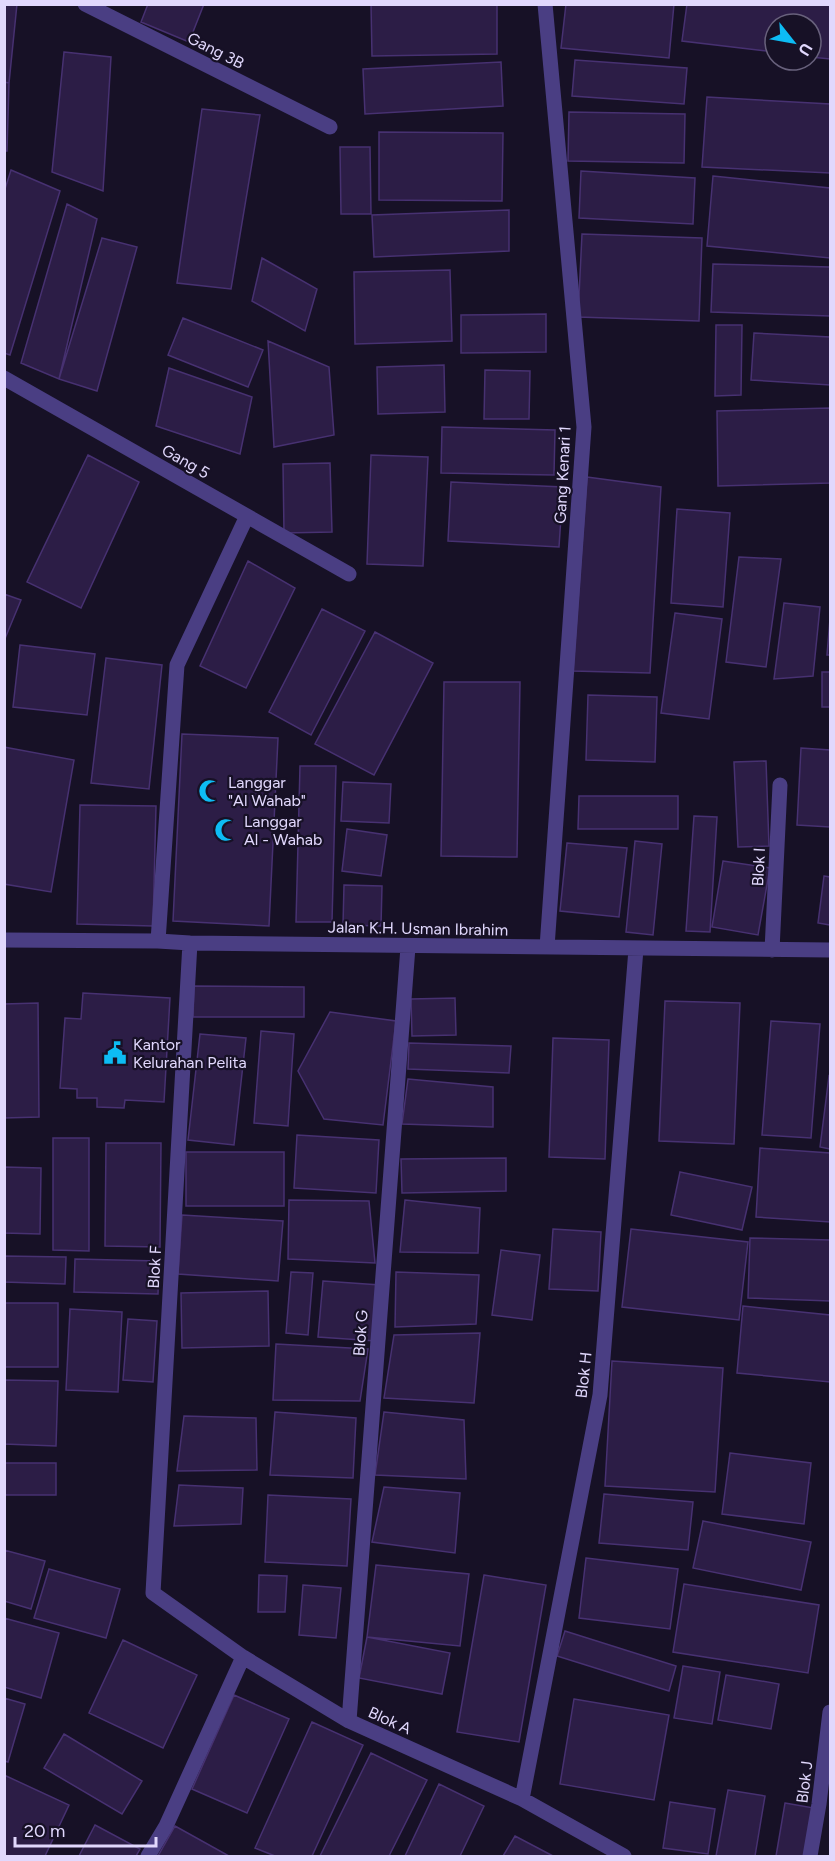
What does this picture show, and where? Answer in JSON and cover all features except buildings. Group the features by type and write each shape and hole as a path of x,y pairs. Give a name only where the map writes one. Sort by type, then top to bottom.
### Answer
{"street":[{"name":"Gang 3B","path":"85,4 330,127"},
{"name":"Gang Kenari 1","path":"544,4 584,427 547,947"},
{"name":"Gang 5","path":"4,378 349,574"},
{"path":"158,940 177,665 247,516"},
{"name":"Blok I","path":"772,950 780,785"},
{"name":"Jalan K.H. Usman Ibrahim","path":"4,940 158,940 190,943 831,950"},
{"name":"Blok F","path":"153,1593 190,943"},
{"name":"Blok G","path":"349,1721 408,946"},
{"name":"Blok H","path":"522,1800 600,1395 636,949"},
{"name":"Blok A","path":"153,1593 243,1657 349,1721 522,1800 624,1857"},
{"path":"148,1857 166,1826 243,1657"},
{"name":"Blok J","path":"810,1857 825,1806 831,1712"}],"place":[{"name":"Langgar \"Al Wahab\"","path":"210,791"},
{"name":"Langgar Al - Wahab","path":"226,830"},
{"name":"Kantor Kelurahan Pelita","path":"115,1053"}]}
